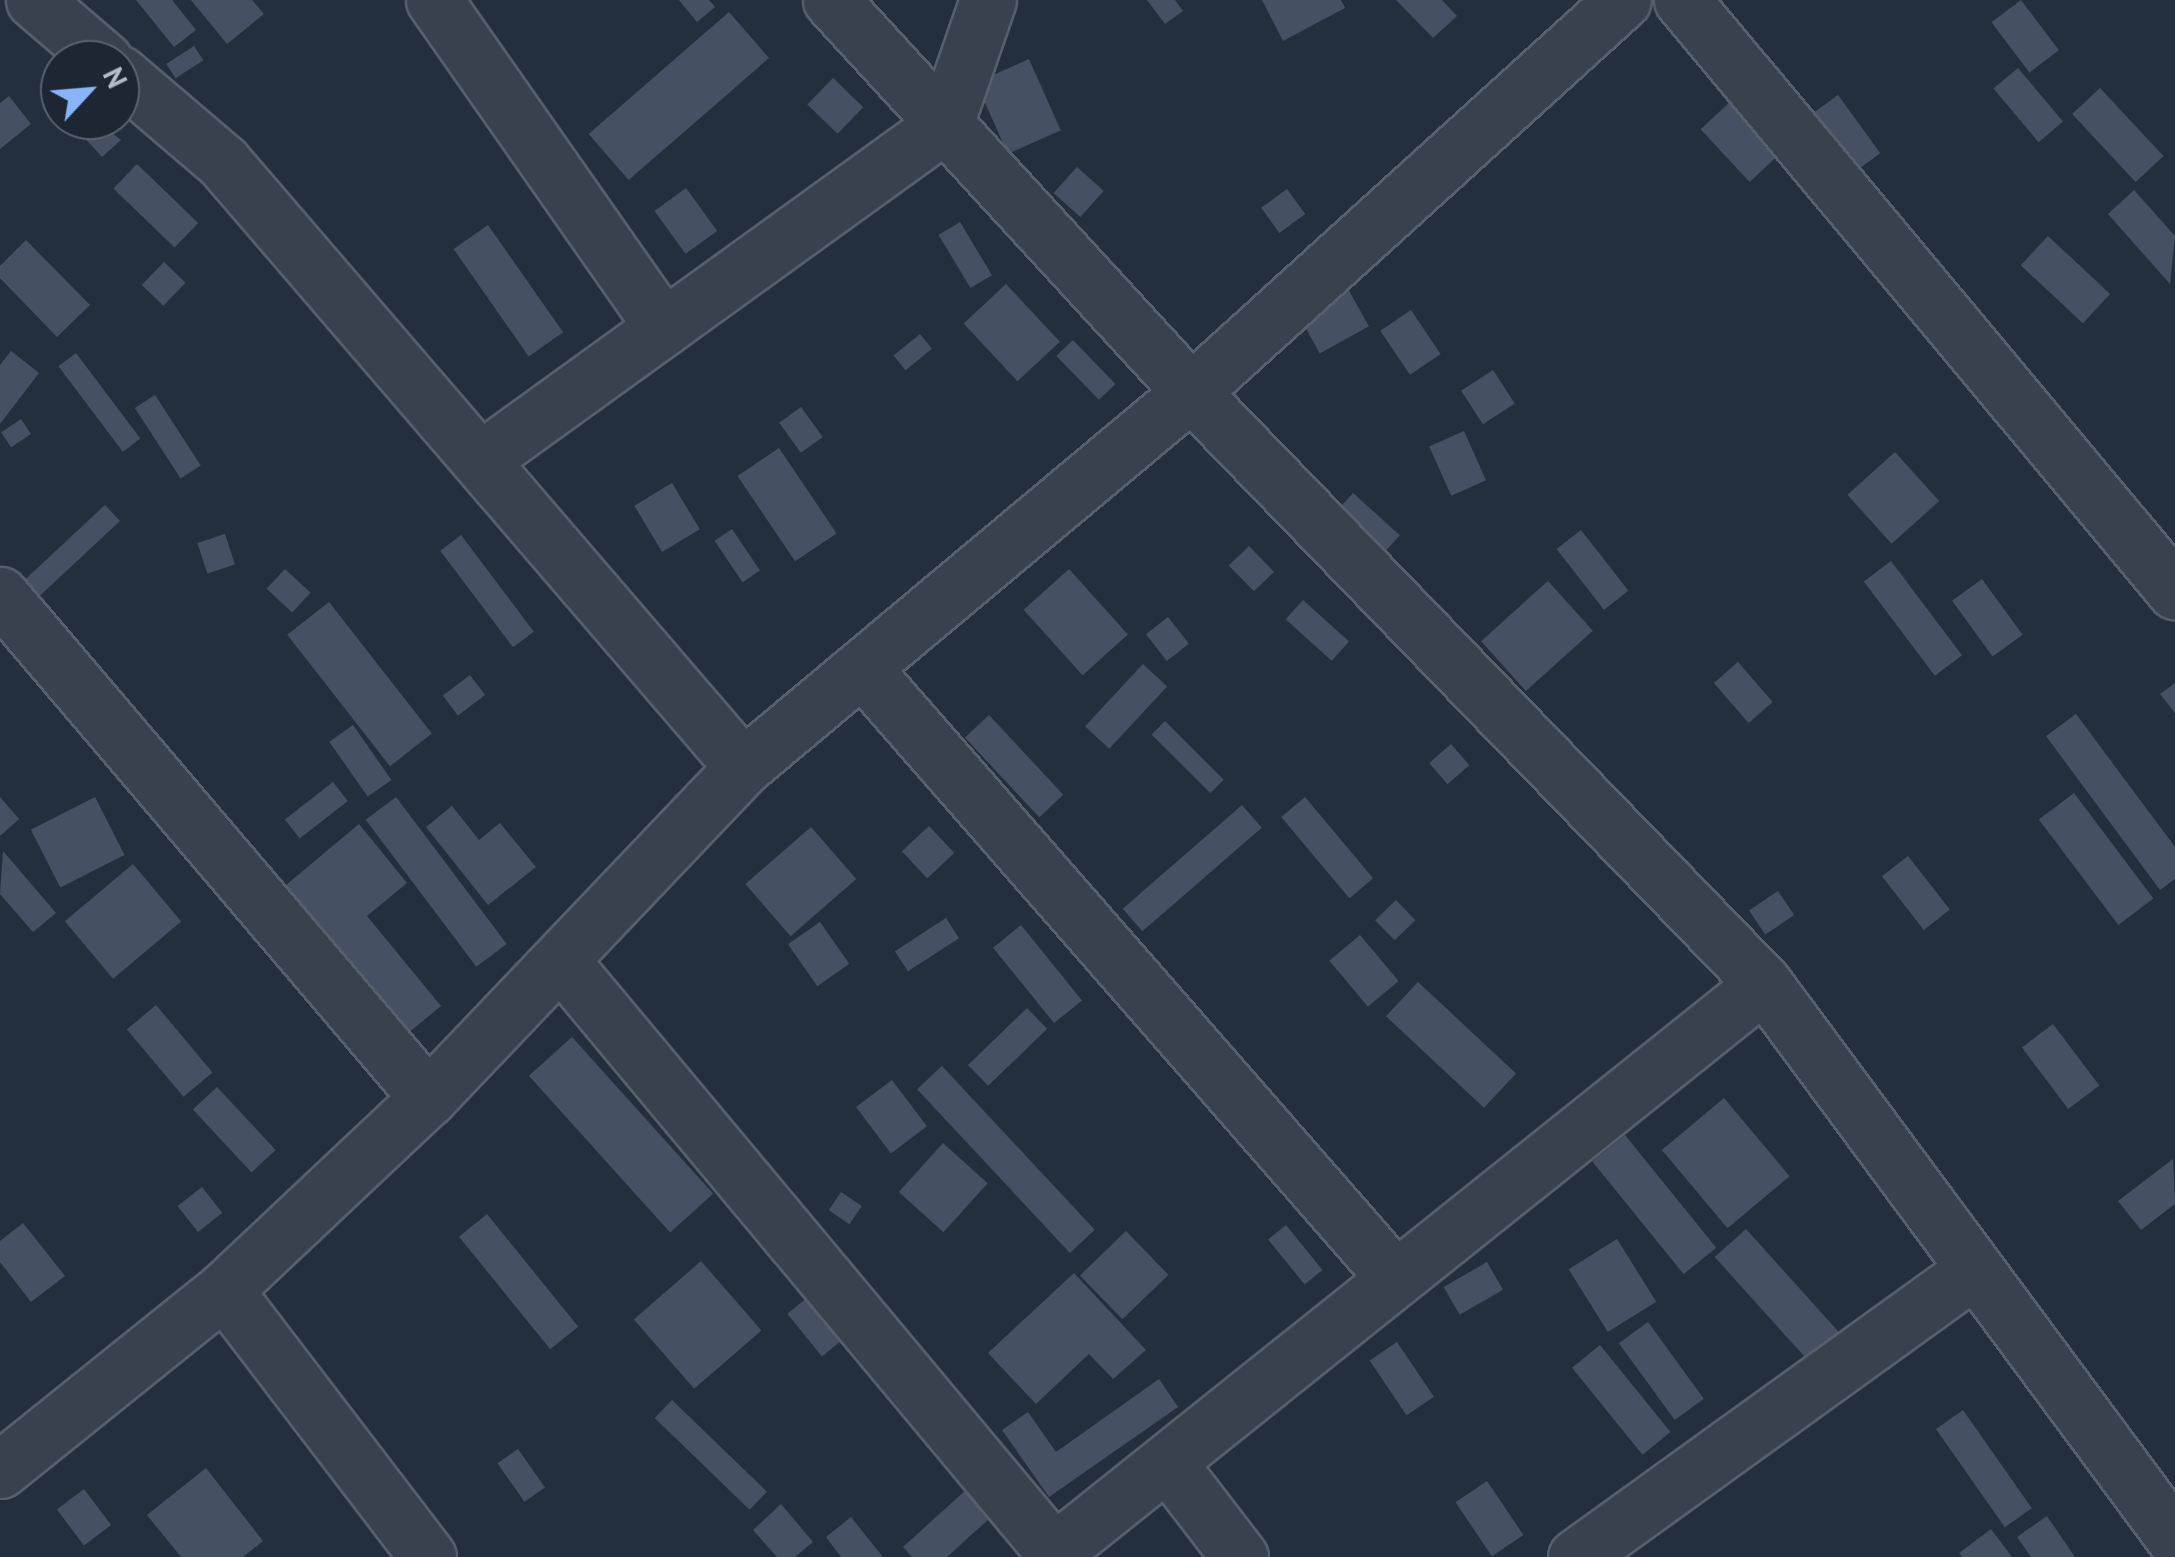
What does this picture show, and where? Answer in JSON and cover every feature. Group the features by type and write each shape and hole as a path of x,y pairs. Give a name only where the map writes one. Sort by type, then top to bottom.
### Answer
{"street":[{"path":"34,0 81,40"},
{"path":"434,0 663,327"},
{"path":"831,0 1191,392 1764,984 2175,1538"},
{"path":"480,460 945,124 988,0"},
{"path":"3,1460 224,1290 428,1098 743,767 1191,392 1622,0"},
{"path":"1682,0 2164,555"},
{"path":"140,91 223,162 743,767"},
{"path":"0,595 428,1098"},
{"path":"862,668 1395,1278"},
{"path":"561,961 1054,1552 1764,984"},
{"path":"1576,1557 1975,1268"},
{"path":"224,1290 428,1557"},
{"path":"1167,1462 1240,1557"}],"building":[{"path":"136,0 172,0 196,30 174,47"},
{"path":"191,0 252,0 264,14 227,44"},
{"path":"679,0 709,0 715,7 697,22"},
{"path":"1147,0 1175,0 1183,11 1165,24"},
{"path":"1262,0 1341,0 1345,8 1283,41"},
{"path":"1396,0 1442,0 1457,16 1433,38"},
{"path":"2021,0 2059,50 2029,73 1991,22"},
{"path":"729,12 769,58 629,180 589,134"},
{"path":"194,46 203,60 176,78 166,64"},
{"path":"1029,59 1061,130 1008,154 976,83"},
{"path":"2018,68 2063,122 2038,142 1993,89"},
{"path":"833,78 863,107 838,134 807,105"},
{"path":"2100,88 2163,156 2136,182 2072,114"},
{"path":"1838,95 1880,153 1853,173 1810,115"},
{"path":"9,96 31,124 0,149 0,103"},
{"path":"1732,100 1781,153 1750,182 1701,129"},
{"path":"86,140 121,140 102,157"},
{"path":"137,164 198,223 175,248 113,188"},
{"path":"1077,167 1104,191 1080,217 1054,193"},
{"path":"686,188 717,231 686,254 654,211"},
{"path":"1287,189 1305,214 1279,233 1261,208"},
{"path":"2134,190 2175,236 2170,284 2108,214"},
{"path":"960,222 992,275 971,288 939,235"},
{"path":"488,225 563,332 529,356 454,249"},
{"path":"2048,236 2110,294 2083,323 2021,265"},
{"path":"26,240 90,305 57,337 0,278 0,266"},
{"path":"164,262 186,283 163,306 142,285"},
{"path":"1006,284 1060,342 1017,381 964,324"},
{"path":"1347,287 1369,326 1320,354 1298,314"},
{"path":"1411,310 1441,354 1410,375 1380,331"},
{"path":"920,334 932,349 906,370 894,355"},
{"path":"1073,340 1115,384 1099,400 1056,356"},
{"path":"11,351 39,373 0,424 0,365"},
{"path":"76,353 140,438 123,452 58,366"},
{"path":"1493,370 1515,404 1483,424 1461,391"},
{"path":"155,395 201,465 181,479 135,408"},
{"path":"801,407 823,437 801,453 779,423"},
{"path":"21,419 31,434 11,447 1,432"},
{"path":"1464,431 1486,480 1451,496 1429,446"},
{"path":"779,448 837,533 795,561 738,476"},
{"path":"1895,452 1939,501 1892,544 1847,495"},
{"path":"672,483 700,529 662,552 634,506"},
{"path":"1353,493 1400,535 1379,558 1332,516"},
{"path":"105,505 120,521 29,606 14,590"},
{"path":"732,529 760,570 743,582 715,541"},
{"path":"1581,530 1628,591 1604,610 1557,549"},
{"path":"225,534 235,564 207,573 197,543"},
{"path":"461,535 534,632 513,647 440,551"},
{"path":"1249,546 1274,572 1254,591 1229,565"},
{"path":"1891,561 1962,655 1935,676 1864,581"},
{"path":"285,569 311,593 292,613 267,589"},
{"path":"1069,569 1128,634 1083,675 1024,610"},
{"path":"1982,579 2023,635 1993,657 1952,601"},
{"path":"1548,581 1593,631 1526,691 1481,641"},
{"path":"1303,600 1349,641 1332,661 1286,619"},
{"path":"329,602 432,734 390,766 287,635"},
{"path":"1168,617 1189,644 1167,661 1146,634"},
{"path":"1738,662 1773,702 1749,723 1714,683"},
{"path":"1143,664 1167,687 1109,749 1085,726"},
{"path":"470,675 485,695 458,715 443,695"},
{"path":"2175,683 2175,713 2160,694"},
{"path":"2076,714 2175,847 2175,879 2160,890 2046,736"},
{"path":"989,715 1063,795 1039,817 965,738"},
{"path":"1165,721 1224,780 1210,793 1152,734"},
{"path":"353,725 391,780 368,797 329,742"},
{"path":"1451,744 1469,765 1447,784 1429,763"},
{"path":"333,782 348,801 300,838 285,820"},
{"path":"2074,793 2153,898 2118,925 2039,819"},
{"path":"0,797 19,819 0,836"},
{"path":"95,797 125,855 60,888 31,830"},
{"path":"396,797 507,944 476,967 366,820"},
{"path":"1305,797 1373,878 1349,898 1281,817"},
{"path":"1242,805 1262,828 1142,931 1123,909"},
{"path":"452,806 479,840 500,823 536,867 488,905 426,827"},
{"path":"359,824 407,883 367,916 441,1006 407,1034 286,885"},
{"path":"929,826 954,853 927,878 902,851"},
{"path":"811,827 856,879 791,936 745,884"},
{"path":"3,851 56,913 33,932 0,894"},
{"path":"1908,856 1950,910 1924,930 1882,876"},
{"path":"133,864 181,921 113,979 65,921"},
{"path":"1778,891 1794,915 1765,935 1749,911"},
{"path":"1396,900 1415,920 1395,940 1375,920"},
{"path":"946,918 959,938 908,971 895,951"},
{"path":"820,922 849,964 817,986 788,944"},
{"path":"1021,925 1082,1000 1054,1023 993,948"},
{"path":"1360,935 1399,981 1368,1007 1329,961"},
{"path":"1418,982 1516,1073 1484,1108 1386,1016"},
{"path":"156,1005 213,1072 183,1097 127,1029"},
{"path":"1027,1008 1047,1029 988,1086 968,1065"},
{"path":"2053,1024 2099,1085 2068,1109 2022,1047"},
{"path":"572,1037 713,1194 670,1233 529,1076"},
{"path":"942,1066 1095,1230 1070,1253 917,1089"},
{"path":"892,1080 927,1126 891,1153 856,1107"},
{"path":"217,1087 276,1150 252,1172 193,1110"},
{"path":"1724,1098 1790,1176 1728,1228 1662,1150"},
{"path":"1625,1135 1716,1248 1684,1274 1592,1161"},
{"path":"943,1143 988,1183 943,1232 899,1192"},
{"path":"2173,1159 2175,1204 2141,1230 2118,1201"},
{"path":"202,1187 222,1213 198,1232 178,1206"},
{"path":"841,1192 862,1206 849,1224 829,1210"},
{"path":"487,1214 578,1327 550,1349 459,1237"},
{"path":"23,1223 65,1276 31,1302 0,1262 0,1241"},
{"path":"1286,1225 1323,1270 1305,1285 1268,1239"},
{"path":"1746,1229 1842,1336 1811,1364 1715,1257"},
{"path":"1126,1231 1168,1275 1122,1319 1080,1275"},
{"path":"1617,1239 1656,1302 1608,1332 1569,1269"},
{"path":"701,1261 761,1330 694,1389 634,1319"},
{"path":"1487,1262 1503,1290 1460,1315 1444,1287"},
{"path":"1074,1273 1146,1350 1113,1379 1089,1354 1036,1404 988,1353"},
{"path":"813,1293 848,1336 822,1357 787,1314"},
{"path":"1648,1322 1704,1399 1675,1420 1619,1343"},
{"path":"1397,1342 1434,1397 1407,1415 1370,1360"},
{"path":"1600,1345 1670,1432 1643,1455 1572,1368"},
{"path":"1159,1379 1178,1407 1049,1497 1002,1430 1028,1412 1056,1452"},
{"path":"672,1400 767,1492 750,1510 655,1418"},
{"path":"1963,1410 2032,1508 2005,1527 1936,1429"},
{"path":"518,1449 545,1488 524,1502 498,1463"},
{"path":"206,1468 263,1541 243,1557 181,1557 147,1515"},
{"path":"1487,1481 1523,1535 1492,1556 1455,1502"},
{"path":"84,1489 111,1525 84,1545 57,1509"},
{"path":"967,1489 991,1517 947,1557 912,1557 903,1547"},
{"path":"781,1504 813,1542 795,1557 777,1557 753,1530"},
{"path":"2047,1516 2075,1557 2031,1557 2017,1537"},
{"path":"851,1517 883,1557 841,1557 826,1537"},
{"path":"1991,1529 2012,1557 1962,1557 1959,1553"}]}
